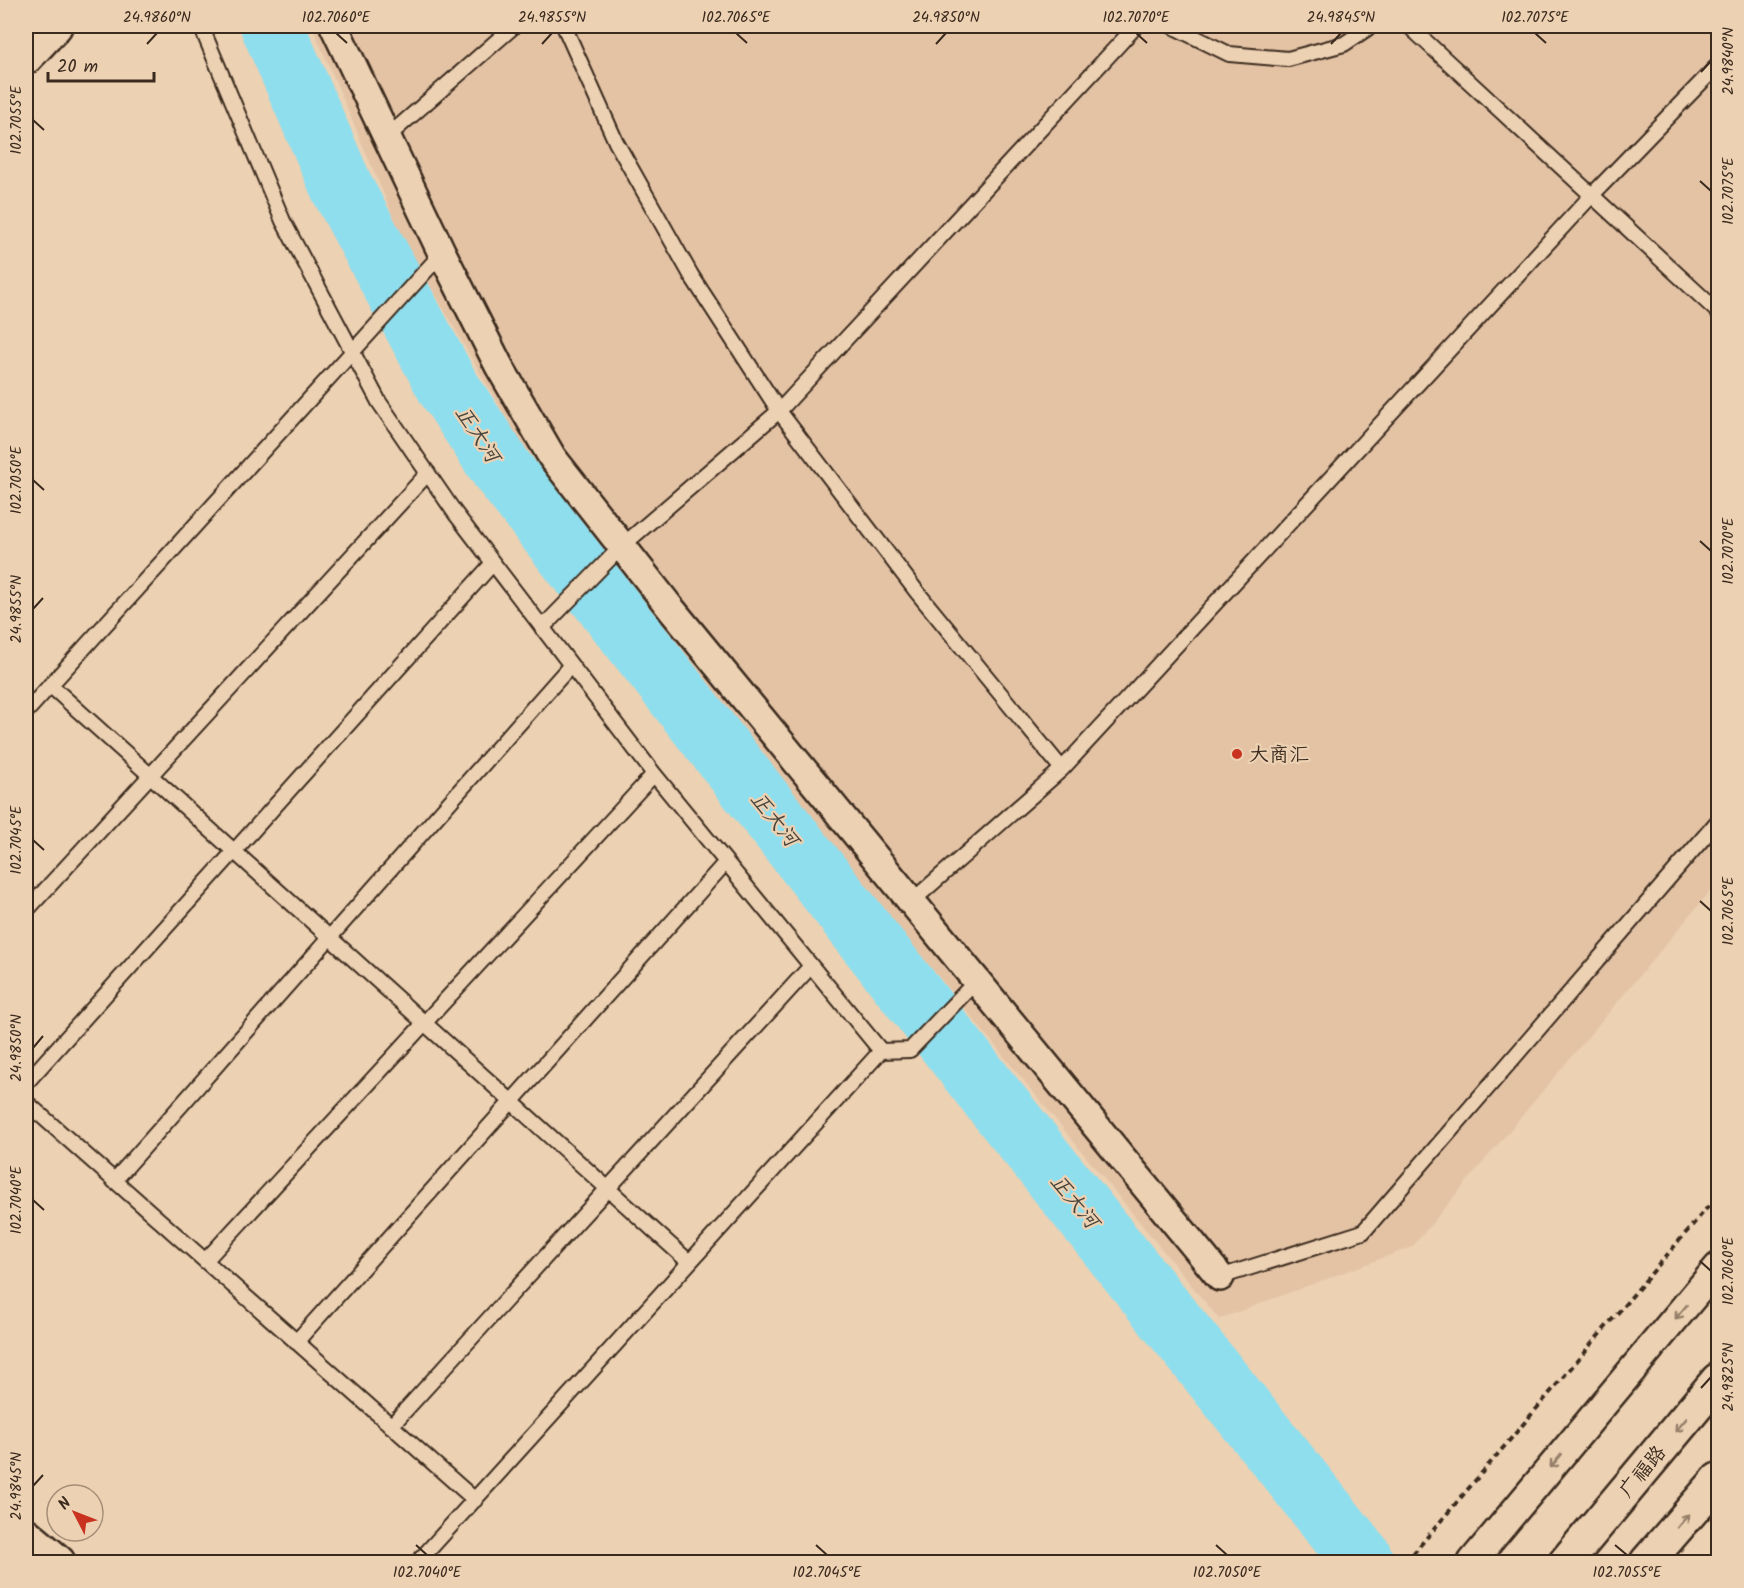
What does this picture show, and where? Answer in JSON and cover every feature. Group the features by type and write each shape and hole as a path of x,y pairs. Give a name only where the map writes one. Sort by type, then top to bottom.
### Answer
{"main road":[{"path":"26,57 55,26"},
{"name":"广福路","path":"1566,1563 1719,1380"},
{"path":"1647,1563 1719,1480"},
{"path":"26,1535 58,1563"}],"street":[{"path":"334,26 442,253 499,366 552,457 910,903 1220,1277"},
{"path":"1472,1563 1719,1267"}],"lane":[{"path":"201,26 283,221 379,402 493,563 654,774 880,1051"},
{"path":"387,137 514,26"},
{"path":"564,26 616,142 691,275 779,411 917,592 1062,769"},
{"path":"542,628 622,546 779,411 1136,26"},
{"path":"1172,26 1229,54 1288,59 1344,44 1371,26"},
{"path":"1409,26 1719,312"},
{"path":"910,903 1062,769 1592,195 1719,65"},
{"path":"26,712 351,350 442,253"},
{"path":"26,911 428,473"},
{"path":"26,1083 493,563"},
{"path":"114,1181 571,665"},
{"path":"50,685 689,1262"},
{"path":"205,1262 654,774"},
{"path":"1220,1277 1363,1232 1719,821"},
{"path":"296,1342 726,862"},
{"path":"391,1426 811,966"},
{"path":"418,1563 880,1051 910,1050 976,981"},
{"path":"26,1102 475,1500"}],"path":[{"path":"1406,1563 1719,1195"}],"shaded area":[{"name":"大商汇","path":"312,26 1718,26 1718,882 1412,1247 1219,1319 651,626 515,434 401,235"}],"waterway":[{"name":"正大河","path":"272,26 342,188 448,387 502,470 991,1096 1361,1558"}],"place":[{"name":"大商汇","path":"1237,754"}]}
